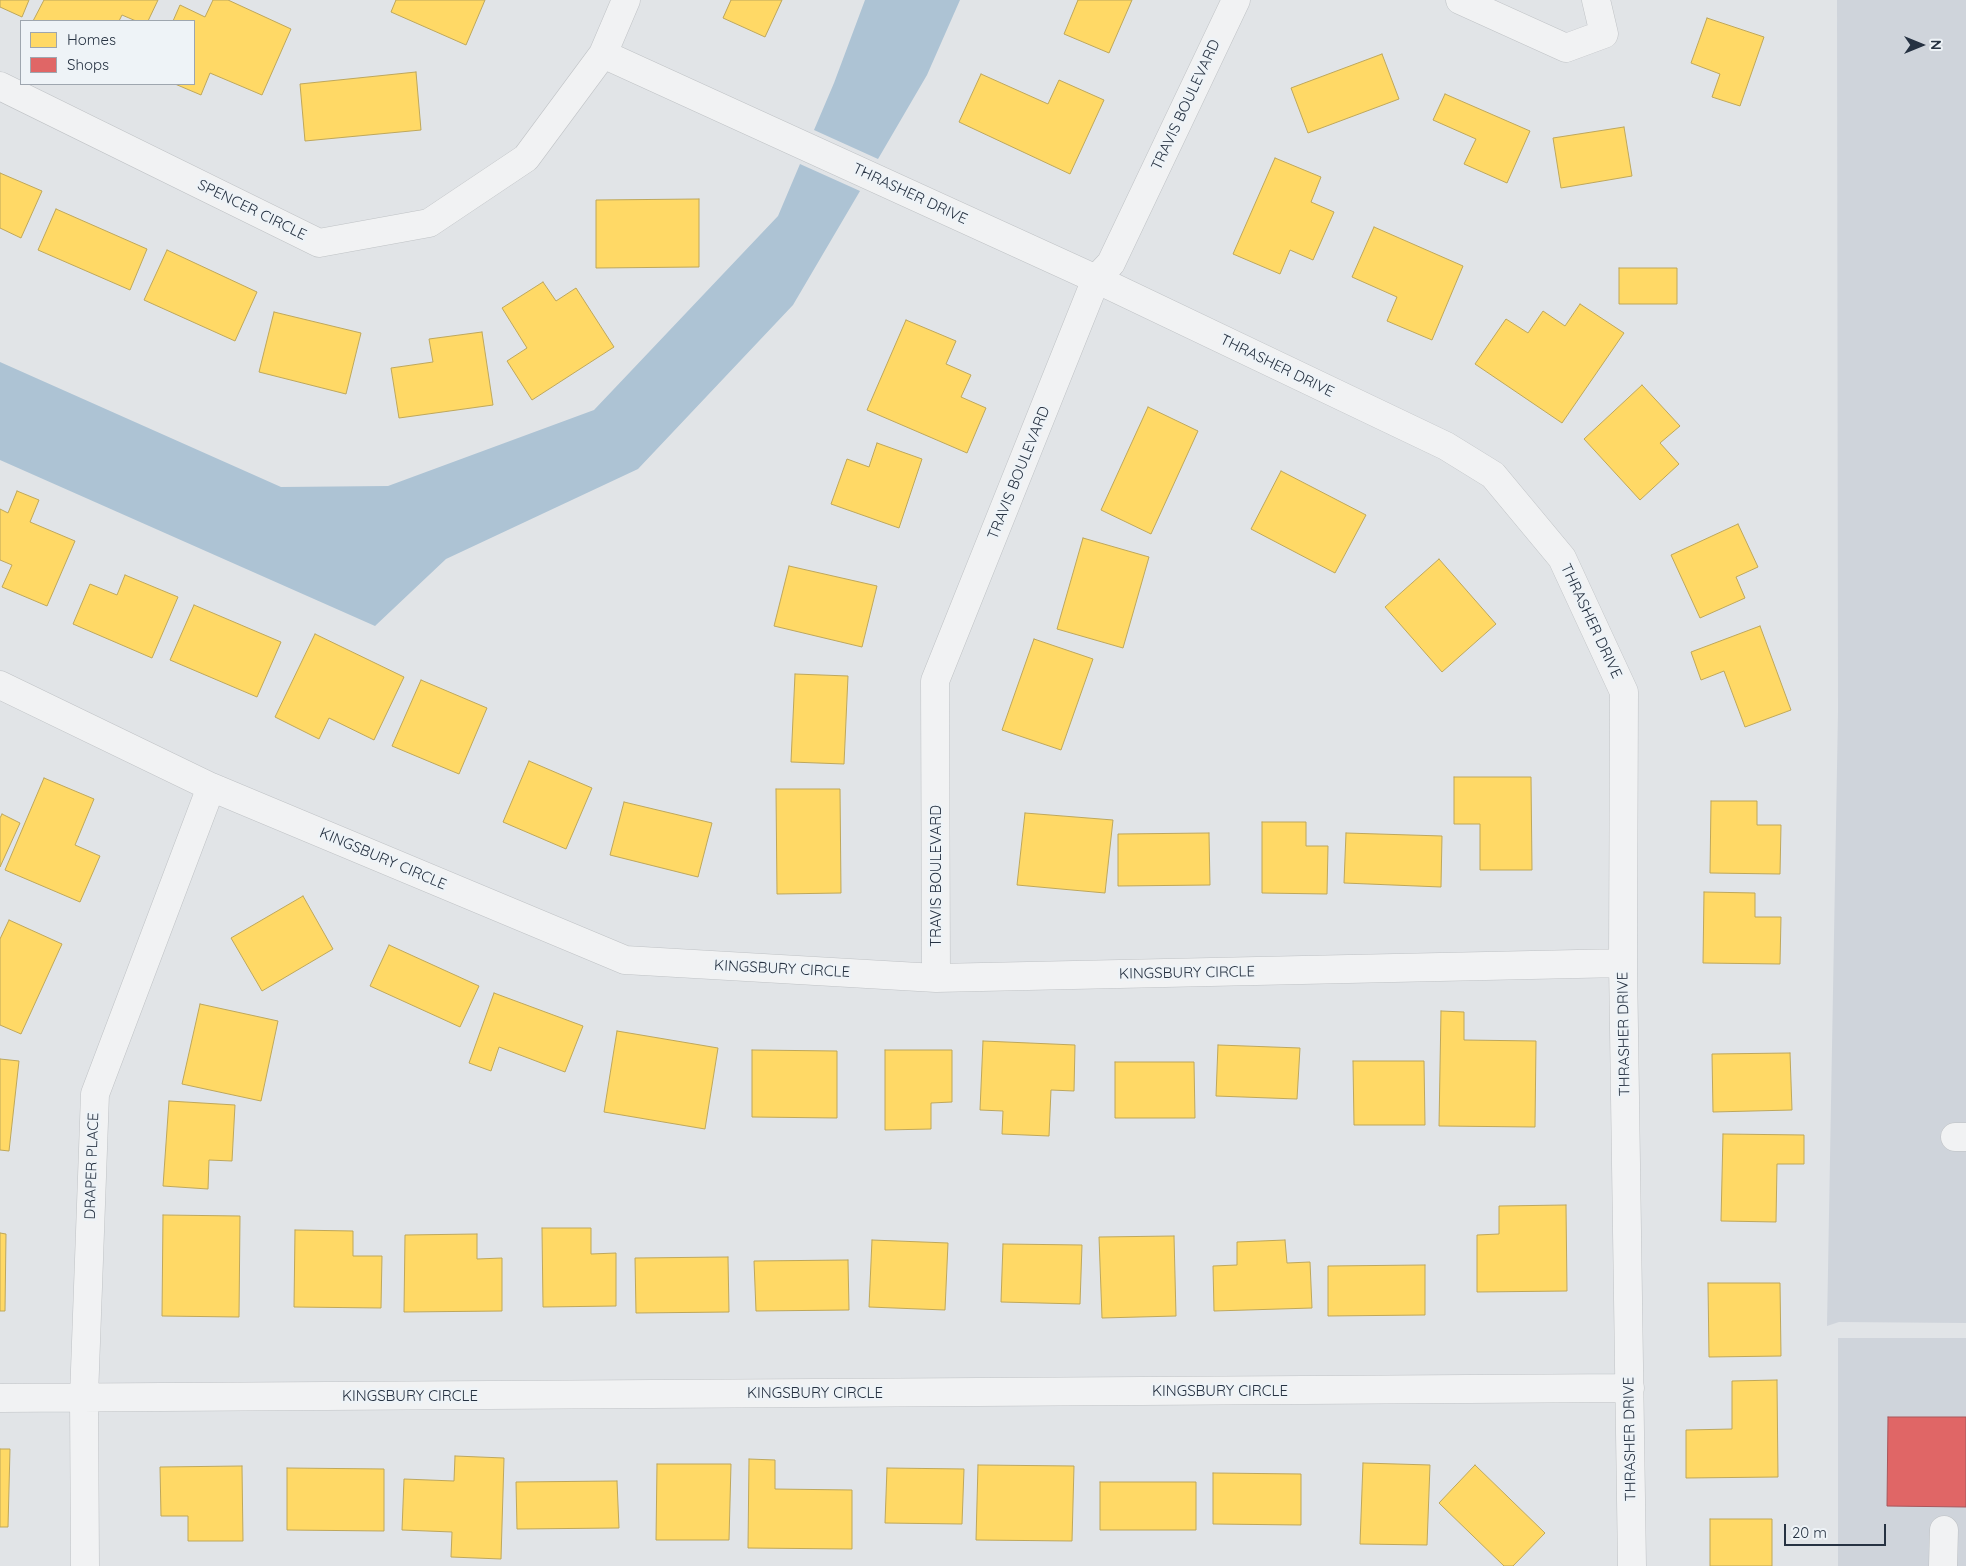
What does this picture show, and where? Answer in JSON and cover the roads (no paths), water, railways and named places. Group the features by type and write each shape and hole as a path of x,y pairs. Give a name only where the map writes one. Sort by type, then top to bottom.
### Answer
{"street":[{"name":"SPENCER CIRCLE","path":"0,86 319,243 429,223 526,158 603,54 626,0"},
{"name":"TRAVIS BOULEVARD","path":"936,978 935,680 1096,279 1112,263 1236,0"},
{"path":"1460,0 1566,48 1604,34 1596,0"},
{"name":"THRASHER DRIVE","path":"603,54 1096,279 1446,446 1494,475 1562,558 1624,692 1622,963 1632,1566"},
{"name":"KINGSBURY CIRCLE","path":"0,685 211,786 626,960 936,978 1622,963"},
{"name":"DRAPER PLACE","path":"85,1566 84,1397 94,1094 211,786"},
{"name":"KINGSBURY CIRCLE","path":"0,1398 1630,1388"},
{"path":"1943,1566 1944,1530"}],"water":[{"path":"865,0 960,0 927,75 878,159 814,130"},
{"path":"800,164 860,191 793,305 638,469 446,559 375,626 0,460 0,362 281,487 388,486 594,410 778,216"}]}
